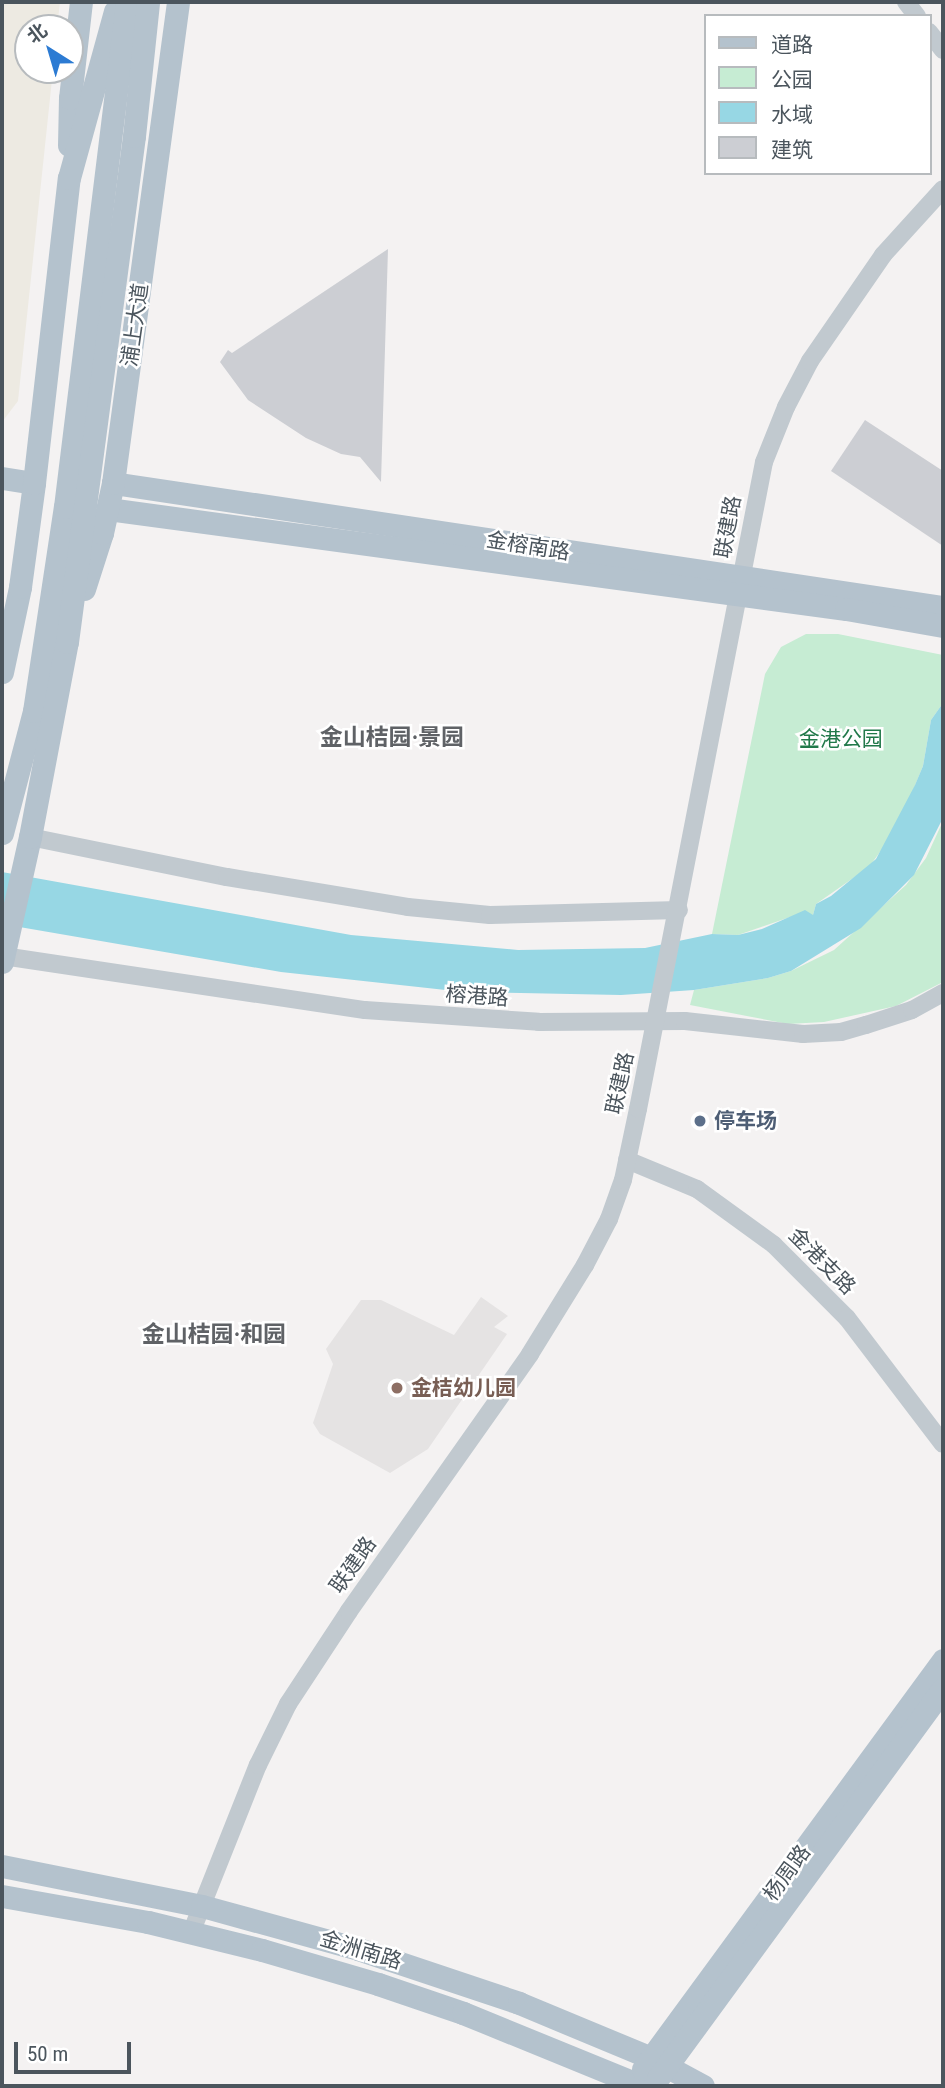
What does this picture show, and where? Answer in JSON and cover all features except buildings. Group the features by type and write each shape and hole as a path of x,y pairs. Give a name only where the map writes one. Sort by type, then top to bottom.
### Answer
{"main road":[{"path":"2,672 20,587 34,483 69,178 70,98 81,2"},
{"path":"69,178 119,2"},
{"path":"2,833 34,711 65,507 127,2"},
{"name":"浦上大道","path":"3,959 30,837 67,642 134,136 148,2"},
{"name":"浦上大道","path":"67,642 108,509 113,484 178,2"},
{"path":"2,478 34,483"},
{"name":"金榕南路","path":"113,484 740,586 943,607"},
{"path":"108,509 740,586 943,626"},
{"name":"杨周路","path":"659,2062 943,1660"},
{"name":"杨周路","path":"639,2085 943,1689"},
{"name":"金洲南路","path":"2,1866 202,1906 271,1923 467,1984 659,2062 703,2086"},
{"name":"金洲南路","path":"2,1896 191,1933 378,1984 463,2013 639,2085"}],"street":[{"path":"931,35 943,50"},
{"name":"联建路","path":"191,1933 258,1765 288,1704 349,1611 504,1393 559,1309 609,1219 627,1160 679,910 764,462 797,384 849,301 883,255 943,189"},
{"path":"30,837 227,877 408,907 489,915 679,910"},
{"name":"榕港路","path":"3,959 365,1010 539,1022 656,1021 740,1025 803,1034 841,1032 912,1010 943,993"},
{"name":"金港支路","path":"627,1160 696,1189 774,1245 847,1318 943,1444"}],"shaded area":[{"path":"2,2 60,2 59,14 14,14 14,84 52,84 18,401 2,422"},
{"name":"金桔幼儿园","path":"481,1297 508,1316 494,1327 507,1334 428,1449 390,1473 320,1434 313,1423 333,1364 326,1349 361,1300 381,1300 454,1335"}],"green space":[{"name":"金港公园","path":"806,634 838,634 943,655 943,703 931,720 923,766 911,795 888,841 869,867 816,904 813,915 790,917 738,935 712,934 765,674 781,647"},
{"path":"943,821 943,982 896,1006 824,1022 788,1024 690,1005 694,990 768,978 791,971 834,950 906,885 926,858"}],"water":[{"path":"943,703 943,818 914,875 861,928 791,971 768,978 694,990 621,995 464,992 281,972 2,924 2,872 351,935 518,950 645,948 712,934 738,935 762,929 805,910 813,915 816,904 831,896 876,859 915,785 923,766 931,720"}],"place":[{"name":"停车场","path":"700,1121"},
{"name":"金桔幼儿园","path":"397,1388"}],"district":[{"name":"金山桔园·景园","path":"392,738"},
{"name":"金山桔园·和园","path":"214,1335"}]}
